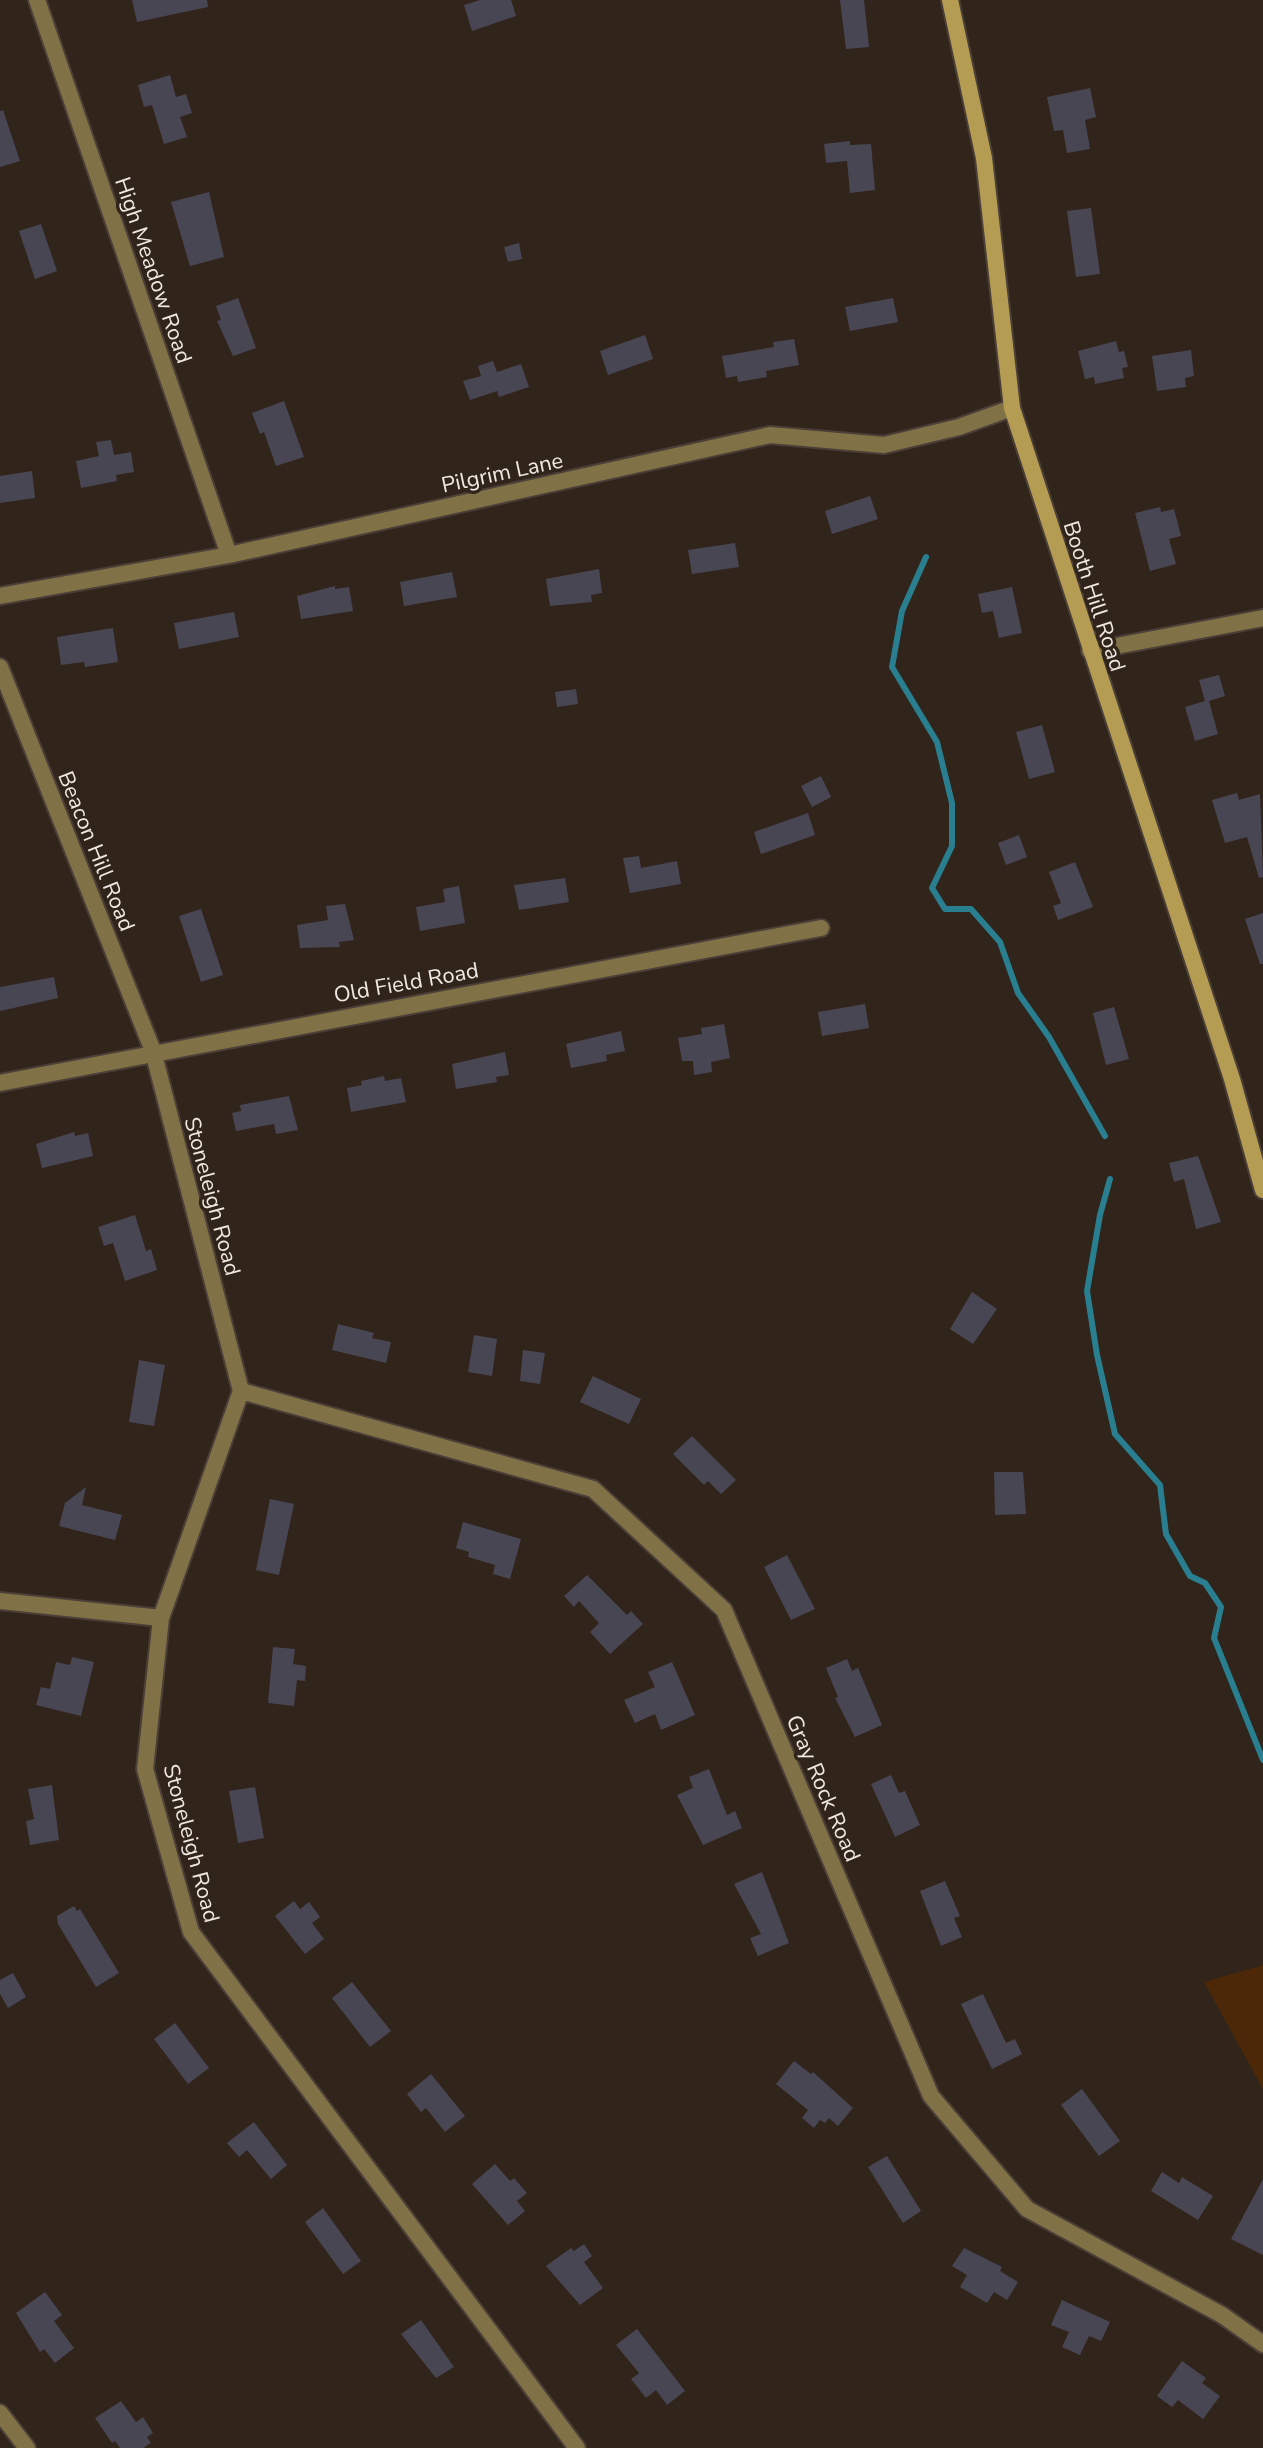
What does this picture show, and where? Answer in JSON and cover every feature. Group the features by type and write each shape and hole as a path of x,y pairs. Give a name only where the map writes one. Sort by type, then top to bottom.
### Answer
{"street":[{"name":"High Meadow Road","path":"37,0 229,555"},
{"name":"Booth Hill Road","path":"950,0 984,158 1012,408 1232,1079 1263,1190"},
{"name":"Pilgrim Lane","path":"0,596 229,555 770,435 884,445 959,427 1012,408"},
{"path":"1090,651 1263,618"},
{"name":"Beacon Hill Road","path":"0,667 153,1051"},
{"name":"Old Field Road","path":"0,1083 153,1051 821,928"},
{"name":"Stoneleigh Road","path":"153,1051 241,1391 161,1618 145,1769 191,1932 577,2448"},
{"name":"Gray Rock Road","path":"241,1391 593,1489 724,1610 931,2096 1027,2209 1222,2315 1263,2344"},
{"path":"0,1601 161,1618"},
{"path":"0,2413 27,2448"}],"shaded area":[{"path":"1263,1965 1263,2089 1204,1982"}],"building":[{"path":"132,0 207,0 208,7 137,22"},
{"path":"480,0 511,0 516,16 472,31 464,5"},
{"path":"840,0 864,0 869,47 846,49"},
{"path":"170,75 176,97 186,94 192,113 180,117 187,137 164,144 152,105 144,107 138,85"},
{"path":"1090,88 1096,117 1085,120 1090,149 1067,153 1063,130 1054,131 1047,97"},
{"path":"3,110 20,161 0,167 0,111"},
{"path":"850,141 850,145 871,144 875,190 850,193 847,161 826,163 824,144"},
{"path":"209,192 224,257 190,266 171,202"},
{"path":"1091,208 1100,274 1076,277 1067,211"},
{"path":"41,224 57,271 35,279 19,231"},
{"path":"519,243 522,259 508,262 504,247"},
{"path":"238,298 256,348 233,356 217,321 221,320 216,306"},
{"path":"893,298 898,322 850,331 845,307"},
{"path":"645,335 653,359 608,375 600,351"},
{"path":"794,339 799,365 766,371 767,377 738,382 737,376 726,378 722,356 774,347 773,342"},
{"path":"1116,341 1119,352 1124,351 1128,367 1122,368 1124,378 1095,384 1094,377 1085,379 1078,351"},
{"path":"1191,350 1194,376 1185,378 1186,387 1157,391 1152,356"},
{"path":"493,361 497,372 521,364 529,387 499,397 497,391 470,400 463,381 481,376 478,366"},
{"path":"284,401 304,457 276,466 264,432 260,434 252,413"},
{"path":"111,440 114,455 131,452 134,472 116,475 117,481 81,488 76,461 99,456 96,442"},
{"path":"32,471 35,498 0,503 0,476"},
{"path":"870,496 878,519 832,534 825,511"},
{"path":"1160,507 1161,512 1174,509 1181,536 1169,539 1176,564 1150,571 1135,513"},
{"path":"735,543 739,567 692,574 688,550"},
{"path":"599,569 602,593 591,595 592,602 550,606 546,579"},
{"path":"452,572 457,597 404,606 400,582"},
{"path":"335,586 335,589 349,587 353,611 301,619 297,596"},
{"path":"1012,587 1022,633 999,638 993,611 982,613 978,594"},
{"path":"234,612 239,637 179,649 174,623"},
{"path":"113,628 118,662 85,667 84,662 61,665 57,637"},
{"path":"1219,675 1225,696 1209,701 1218,734 1195,741 1185,707 1205,701 1199,680"},
{"path":"576,689 578,704 557,707 555,692"},
{"path":"1042,725 1055,772 1029,779 1016,732"},
{"path":"821,776 831,797 812,807 801,786"},
{"path":"1237,793 1239,800 1260,794 1263,877 1259,878 1247,837 1225,843 1212,800"},
{"path":"808,813 815,835 761,854 754,832"},
{"path":"1019,835 1027,857 1006,865 998,843"},
{"path":"639,856 641,868 677,861 681,884 630,893 623,858"},
{"path":"1075,862 1093,907 1058,920 1053,906 1061,903 1049,872"},
{"path":"565,878 569,902 519,910 514,885"},
{"path":"459,886 465,923 420,931 416,907 445,902 443,889"},
{"path":"345,904 354,940 339,942 340,947 300,948 297,925 328,920 326,906"},
{"path":"201,909 223,975 201,982 179,916"},
{"path":"1263,913 1263,964 1260,964 1245,919"},
{"path":"54,977 58,998 0,1011 0,987"},
{"path":"865,1004 869,1028 822,1036 818,1012"},
{"path":"1114,1007 1129,1059 1106,1065 1093,1013"},
{"path":"724,1024 730,1058 711,1062 712,1072 694,1075 693,1061 682,1061 678,1038 702,1034 701,1028"},
{"path":"621,1031 625,1051 606,1055 607,1061 571,1068 566,1044"},
{"path":"505,1052 509,1075 496,1077 497,1082 456,1089 452,1064"},
{"path":"384,1076 385,1081 401,1078 406,1102 351,1112 347,1088"},
{"path":"289,1096 298,1130 276,1134 274,1124 236,1131 232,1113 241,1111 240,1105"},
{"path":"74,1132 75,1136 88,1133 93,1156 42,1168 36,1144"},
{"path":"1198,1156 1221,1222 1196,1229 1184,1179 1174,1182 1169,1163"},
{"path":"135,1215 146,1251 151,1249 157,1270 125,1281 113,1243 104,1246 98,1227"},
{"path":"972,1292 997,1309 973,1344 950,1329"},
{"path":"338,1324 374,1333 372,1338 391,1342 386,1363 332,1350"},
{"path":"474,1335 497,1339 492,1376 468,1372"},
{"path":"523,1350 545,1353 540,1384 520,1381"},
{"path":"139,1360 165,1365 154,1426 129,1422"},
{"path":"593,1376 641,1399 629,1424 580,1402"},
{"path":"692,1436 736,1480 721,1494 708,1481 704,1485 673,1454"},
{"path":"994,1472 1023,1472 1026,1514 995,1515"},
{"path":"86,1487 82,1505 122,1515 115,1540 59,1526 65,1503"},
{"path":"270,1499 294,1504 279,1575 256,1570"},
{"path":"463,1522 521,1539 510,1579 493,1574 495,1565 468,1557 469,1552 456,1548"},
{"path":"787,1555 815,1609 791,1620 764,1567"},
{"path":"587,1575 627,1615 631,1611 643,1624 610,1654 590,1632 599,1623 579,1601 574,1607 564,1596"},
{"path":"273,1647 295,1649 293,1664 306,1666 305,1681 297,1680 294,1706 268,1703"},
{"path":"72,1657 94,1662 81,1716 36,1705 41,1687 50,1689 56,1662 70,1665"},
{"path":"847,1659 852,1671 858,1668 882,1725 855,1737 835,1698 838,1697 826,1668"},
{"path":"672,1662 695,1715 661,1730 655,1714 635,1723 624,1700 655,1687 648,1672"},
{"path":"709,1769 727,1815 735,1811 742,1828 703,1845 677,1795 693,1788 689,1777"},
{"path":"891,1775 899,1793 905,1791 920,1825 895,1837 871,1784"},
{"path":"52,1785 59,1840 30,1845 26,1821 34,1819 28,1789"},
{"path":"255,1787 264,1838 238,1843 229,1791"},
{"path":"762,1872 789,1943 758,1956 750,1938 761,1934 734,1884"},
{"path":"945,1881 960,1916 954,1918 962,1937 941,1946 920,1891"},
{"path":"294,1901 300,1909 309,1902 320,1917 312,1923 324,1939 305,1954 275,1916"},
{"path":"74,1906 77,1911 80,1909 119,1973 96,1987 58,1924 57,1916"},
{"path":"13,1973 26,1997 8,2008 0,1994 0,1980"},
{"path":"352,1982 391,2031 370,2047 332,1998"},
{"path":"983,1994 1006,2043 1015,2039 1022,2054 992,2069 961,2004"},
{"path":"175,2023 209,2068 188,2084 154,2039"},
{"path":"794,2061 811,2074 813,2072 853,2108 838,2126 829,2118 825,2123 820,2120 814,2128 802,2118 808,2110 776,2084"},
{"path":"431,2074 465,2116 445,2132 426,2108 421,2112 407,2094"},
{"path":"1082,2089 1120,2141 1099,2156 1061,2105"},
{"path":"254,2122 287,2165 271,2179 247,2150 239,2157 227,2143"},
{"path":"887,2156 921,2211 903,2223 868,2167"},
{"path":"495,2164 510,2181 514,2178 527,2193 517,2201 525,2211 508,2225 472,2184"},
{"path":"1162,2172 1179,2183 1182,2177 1213,2196 1198,2220 1151,2191"},
{"path":"1263,2179 1263,2255 1231,2239"},
{"path":"323,2208 361,2261 343,2274 305,2222"},
{"path":"584,2244 592,2256 584,2262 603,2288 580,2305 546,2266 571,2248 574,2251"},
{"path":"964,2248 1002,2267 1000,2271 1018,2282 1007,2300 994,2292 987,2303 960,2287 967,2275 952,2266"},
{"path":"45,2292 62,2315 54,2321 74,2348 55,2363 44,2349 40,2352 16,2313"},
{"path":"1062,2300 1110,2322 1101,2341 1089,2336 1080,2355 1062,2347 1069,2332 1051,2325"},
{"path":"421,2320 454,2367 436,2378 401,2334"},
{"path":"637,2329 685,2391 667,2405 656,2390 646,2398 631,2379 639,2373 616,2345"},
{"path":"1182,2361 1206,2378 1202,2383 1220,2396 1203,2419 1178,2400 1172,2407 1157,2396"},
{"path":"121,2401 136,2422 143,2417 153,2433 147,2437 151,2443 143,2448 120,2448 115,2441 112,2443 95,2418"}],"waterway":[{"path":"926,557 902,611 892,667 937,742 952,803 952,846 932,888 945,909 971,909 1000,942 1018,993 1049,1037 1105,1136"},
{"path":"1110,1179 1100,1215 1087,1291 1097,1355 1115,1434 1160,1485 1166,1534 1190,1576 1205,1583 1221,1607 1214,1638 1263,1760"}]}
